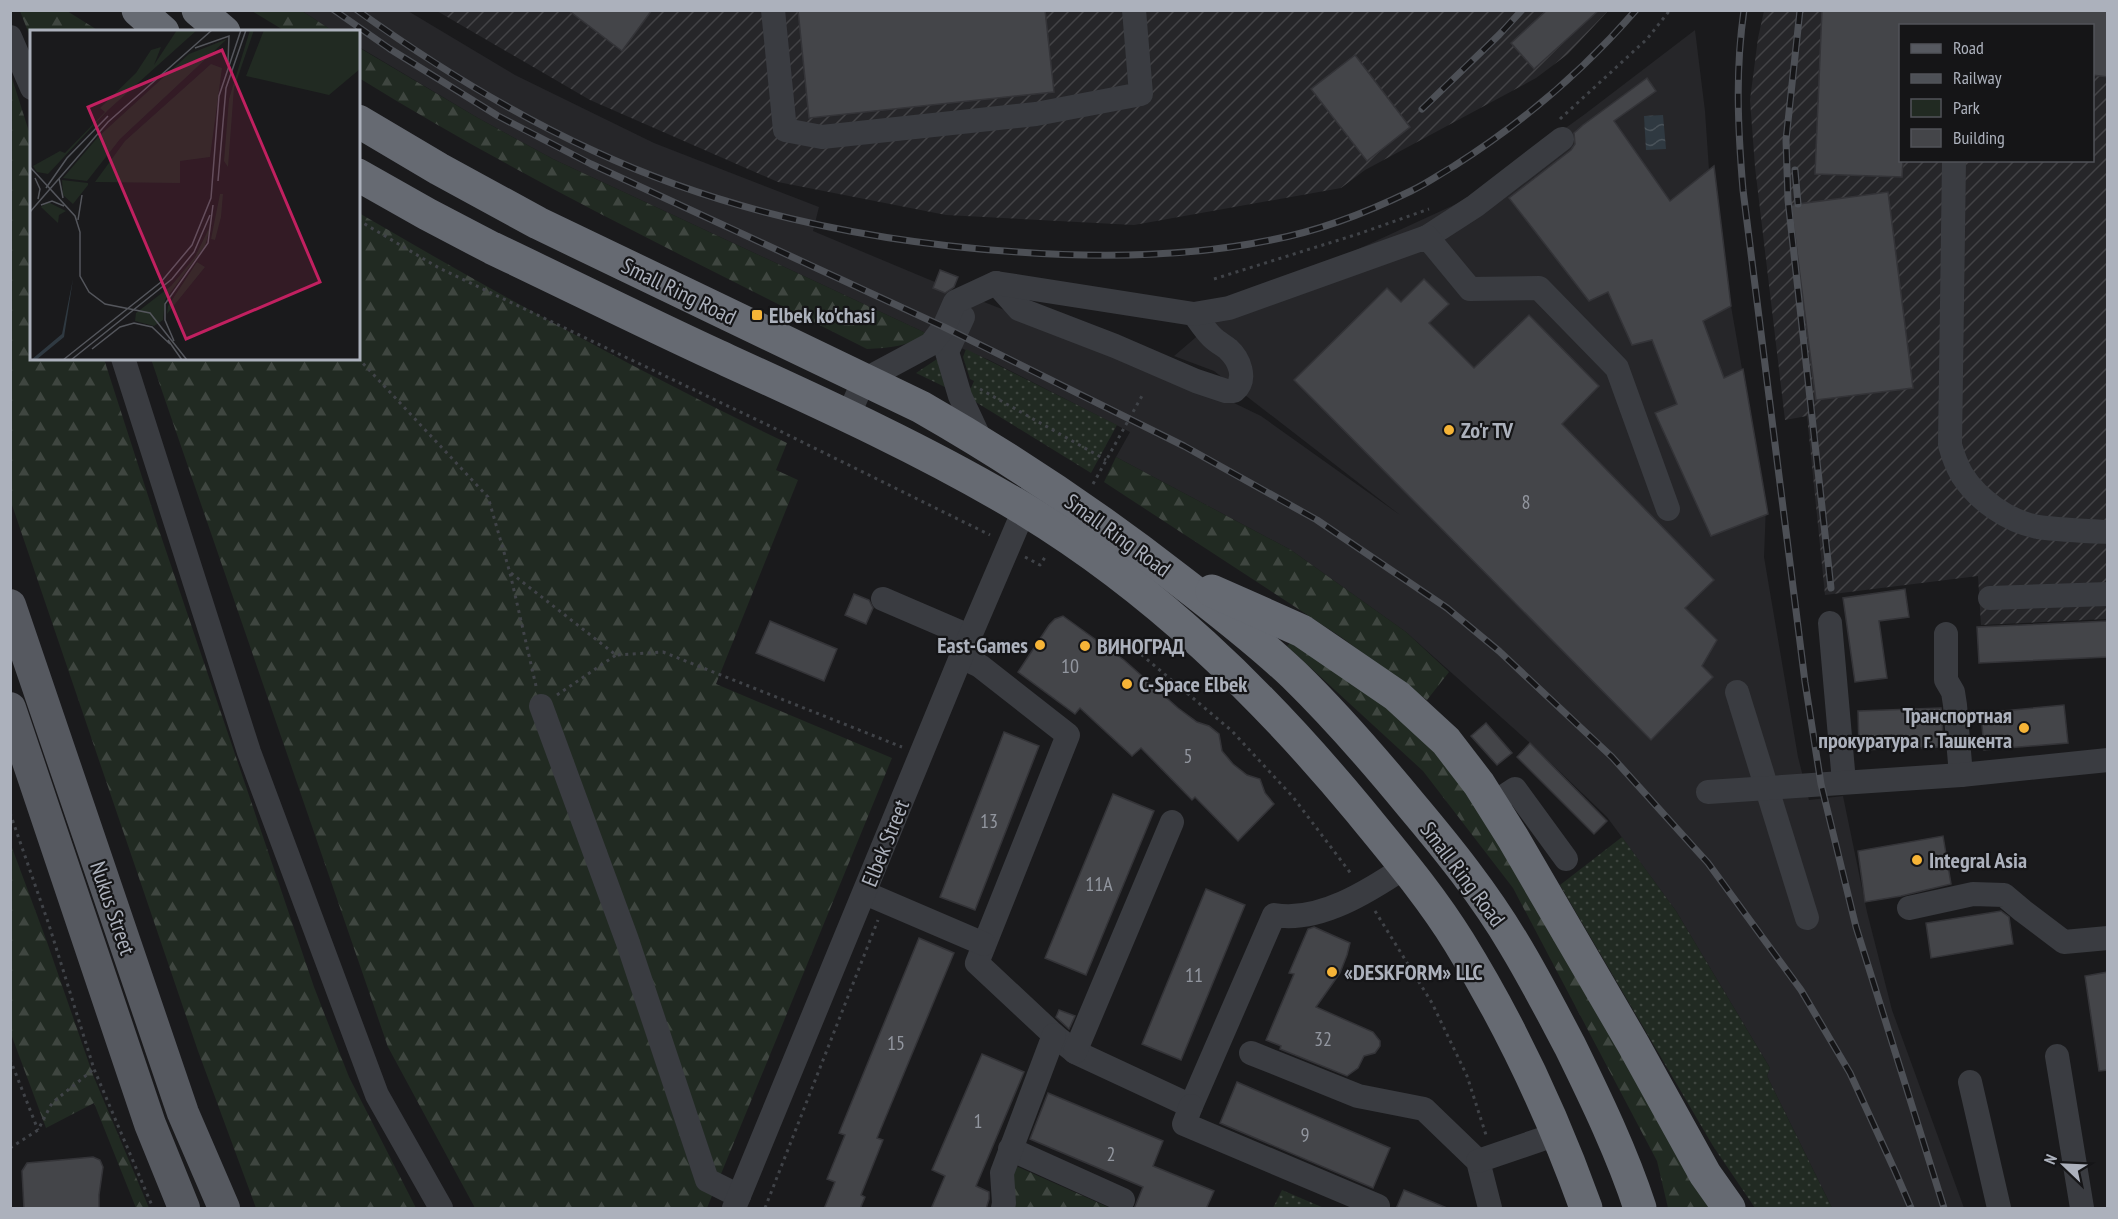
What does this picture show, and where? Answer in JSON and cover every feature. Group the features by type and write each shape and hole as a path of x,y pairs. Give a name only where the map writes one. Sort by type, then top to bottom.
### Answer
{"highway":[{"path":"138,10 161,30"},
{"path":"198,10 222,30"},
{"name":"Small Ring Road","path":"360,122 439,170 538,223 921,407 981,441 1039,478 1169,572 1240,628 1294,675 1383,771 1471,879 1514,943 1565,1038 1611,1132 1640,1209"},
{"name":"Small Ring Road","path":"360,176 492,248 917,450 1023,509 1154,600 1258,696 1326,770 1427,894 1459,941 1520,1052 1557,1134 1586,1209"},
{"path":"1169,572 1302,631 1397,696 1446,741 1492,804 1633,1044 1706,1174 1729,1209"}],"main road":[{"name":"Nukus Street","path":"10,605 183,1113 224,1209"},
{"name":"Nukus Street","path":"10,708 150,1124 184,1209"}],"street":[{"path":"772,10 785,130 822,136 1036,114 1141,94 1134,10"},
{"path":"10,37 30,83"},
{"path":"848,416 864,380 931,344 944,327 955,302 996,283 1194,314 1230,308 1427,237 1474,206 1560,129"},
{"path":"1954,162 1950,446 1956,462 1973,489 1996,509 2010,517 2038,527 2108,532"},
{"path":"1427,237 1470,289 1539,288 1617,368 1668,510"},
{"path":"996,283 1018,309 1116,346 1196,381 1226,391 1234,391 1241,382 1237,360 1213,338 1194,314"},
{"path":"964,298 967,308 947,352 960,396 981,441"},
{"path":"124,360 249,752 377,1095 441,1209"},
{"name":"Elbek Street","path":"736,1202 875,897 921,754 965,646 1015,551 1023,509 1039,478"},
{"path":"1990,598 2108,594"},
{"path":"884,599 965,646 980,666 1068,735 976,963 1075,1052 1191,1106"},
{"path":"1830,622 1844,782"},
{"path":"1946,634 1946,680 1953,692 1955,705 1960,775"},
{"path":"1737,692 1807,918"},
{"path":"541,706 627,940 707,1180 736,1202"},
{"path":"1708,792 1960,775 2108,760"},
{"path":"1492,804 1515,789 1566,859"},
{"path":"1075,1052 1172,822"},
{"path":"1377,1209 1378,1206 1184,1124 1274,915 1291,918 1347,902 1406,867"},
{"path":"1909,908 1973,894 2004,895 2064,942 2108,938"},
{"path":"875,897 984,944"},
{"path":"1003,1209 1002,1173 1054,1035"},
{"path":"1251,1053 1358,1096 1424,1109 1478,1161 1490,1209"},
{"path":"2057,1056 2082,1209"},
{"path":"1971,1082 1999,1209"},
{"path":"1478,1161 1557,1134"},
{"path":"1010,1149 1123,1200"}],"path":[{"path":"1560,129 1647,39 1670,10"},
{"path":"1214,279 1358,234 1434,207"},
{"path":"360,221 439,268 985,532 1040,565 1051,548"},
{"path":"360,360 488,497 510,573 541,706 616,655 663,652 921,754"},
{"path":"979,388 1106,460"},
{"path":"1093,483 1143,394"},
{"path":"510,573 616,655"},
{"path":"10,813 49,926 94,1069 153,1209"},
{"path":"765,1209 875,897"},
{"path":"10,1059 38,1130"},
{"path":"10,1148 38,1130 52,1103 94,1069"}],"shaded area":[{"path":"302,11 408,11 515,75 654,143 819,207 813,231 966,295 1201,387 1261,416 1400,515 1214,371 1174,356 1230,308 1467,199 1585,114 1695,30 1705,111 1714,243 1731,306 1766,506 1764,557 1798,757 1809,800 1843,796 1867,912 1892,1010 1964,1208 1832,1208 1767,1076 1770,1068 1676,911 1607,817 1530,743 1406,632 1291,550 1116,457 1130,432 989,360 928,334 553,159 478,118 360,48 360,30 331,30"},
{"path":"437,11 1608,11 1568,54 1536,78 1365,170 1341,188 1134,225 946,215 778,182 590,100"},
{"path":"1764,11 2107,11 2107,619 1981,625 1978,576 1825,595 1807,416 1785,420 1755,167 1750,100"}],"green space":[{"path":"20,11 67,11 97,30 30,30 30,36"},
{"path":"252,11 302,11 331,30 283,30"},
{"path":"360,48 553,159 928,334 899,346 867,349 610,219 421,115 360,79"},
{"path":"11,75 30,135 30,360 104,360 161,536 314,987 349,1077 416,1208 256,1208 198,1051 11,502"},
{"path":"360,214 571,332 787,443 776,470 798,480 716,684 892,758 707,1208 475,1208 388,1047 151,360 360,360"},
{"path":"966,349 1117,425 1091,473 974,401 965,384 971,388 974,381 970,379 963,357"},
{"path":"940,357 949,389 916,373"},
{"path":"1116,457 1291,550 1406,632 1449,672 1427,700 1341,637 1104,482"},
{"path":"1294,639 1357,682 1458,770 1712,1208 1668,1208 1657,1161 1513,888 1423,771 1287,646"},
{"path":"1622,837 1676,911 1770,1068 1767,1076 1832,1208 1755,1208 1713,1146 1560,885"},
{"path":"11,845 93,1075 149,1208 136,1208 94,1103 46,1128 11,1034"},
{"path":"1014,1165 1110,1208 994,1208"},
{"path":"1282,1190 1324,1208 1273,1208"}],"water":[{"path":"1663,115 1666,149 1646,150 1644,116"}],"building":[{"path":"568,10 652,10 622,51"},
{"path":"798,10 1045,10 1054,92 809,118"},
{"path":"1547,10 1599,10 1534,69 1511,43"},
{"path":"1822,10 2108,10 2108,77 2094,75 2094,24 1899,24 1899,162 1903,162 1902,177 1815,174"},
{"path":"1355,55 1410,127 1367,161 1311,89"},
{"path":"1647,78 1656,91 1614,121 1670,201 1714,166 1731,306 1703,321 1724,378 1743,369 1768,514 1711,536 1655,413 1677,404 1652,340 1632,345 1608,292 1589,301 1509,198 1571,150 1575,144 1574,133 1583,125"},
{"path":"1888,192 1913,388 1816,400 1791,205"},
{"path":"940,270 958,277 954,287 945,293 933,288"},
{"path":"1424,279 1449,304 1429,323 1474,368 1529,315 1599,386 1562,424 1714,580 1685,608 1717,640 1702,666 1713,677 1651,740 1294,380 1387,288 1401,302"},
{"path":"1905,589 1909,617 1879,621 1887,678 1855,682 1843,598"},
{"path":"854,594 869,600 873,608 866,624 845,615"},
{"path":"1063,616 1124,660 1178,708 1219,734 1222,751 1233,764 1247,775 1260,779 1265,793 1274,804 1238,841 1195,797 1192,800 1141,748 1132,756 1080,708 1075,714 1018,672 1049,625 1055,619"},
{"path":"770,621 837,649 824,681 756,653"},
{"path":"2108,621 2108,657 1979,663 1977,627"},
{"name":"Транспортная прокуратура г. Ташкента","path":"2064,705 2068,743 1984,750 1981,713"},
{"path":"1941,708 1944,747 1859,750 1858,711"},
{"path":"1486,723 1512,753 1497,765 1471,736"},
{"path":"1004,732 1039,746 975,910 940,897"},
{"path":"1530,743 1607,821 1594,834 1517,757"},
{"path":"1113,794 1154,811 1086,975 1045,958"},
{"path":"1943,836 1951,884 1865,902 1858,851"},
{"path":"1206,889 1245,905 1181,1060 1142,1044"},
{"path":"2001,911 2009,917 2013,944 1931,958 1926,923"},
{"path":"1314,927 1350,943 1340,973 1316,1007 1373,1032 1380,1041 1380,1046 1375,1053 1364,1056 1358,1068 1347,1076 1280,1049 1281,1046 1266,1040 1294,974 1289,973 1308,929"},
{"path":"919,938 954,953 877,1138 883,1140 861,1195 865,1197 860,1209 824,1209 835,1182 827,1179 845,1135 839,1133"},
{"path":"2108,972 2108,1070 2099,1071 2085,976"},
{"path":"1059,1010 1075,1016 1069,1029 1056,1017"},
{"path":"982,1054 1024,1072 976,1186 989,1192 986,1209 931,1209 945,1176 932,1170"},
{"path":"1237,1082 1390,1148 1373,1188 1220,1123"},
{"path":"1048,1093 1163,1141 1153,1166 1214,1191 1206,1209 1134,1209 1143,1187 1030,1139"},
{"path":"93,1157 100,1160 103,1167 99,1209 24,1209 22,1171 27,1163"},
{"path":"1404,1190 1447,1208 1447,1209 1396,1209"}],"railway":[{"path":"334,10 390,49 498,116 591,164 944,327 1184,446 1317,520 1447,608 1499,651 1612,757 1708,863 1801,990 1850,1073 1911,1208"},
{"path":"357,10 443,68 502,104 594,151 696,192 801,221 909,241 1018,252 1081,255 1145,255 1240,246 1325,226 1395,199 1454,166 1527,114 1573,75 1636,10"},
{"path":"1422,109 1522,10"},
{"path":"1744,10 1739,55 1738,100 1743,190 1805,682 1821,784 1856,927 1944,1208"},
{"path":"1800,10 1786,140 1788,200 1831,588"},
{"path":"1795,170 1798,204"}],"place":[{"name":"Elbek ko'chasi","path":"757,315"},
{"name":"Zo'r TV","path":"1449,430"},
{"name":"East-Games","path":"1040,645"},
{"name":"ВИНОГРАД","path":"1085,646"},
{"name":"C-Space Elbek","path":"1127,684"},
{"name":"Транспортная прокуратура г. Ташкента","path":"2024,728"},
{"name":"Integral Asia","path":"1917,860"},
{"name":"«DESKFORM» LLC","path":"1332,972"}]}
